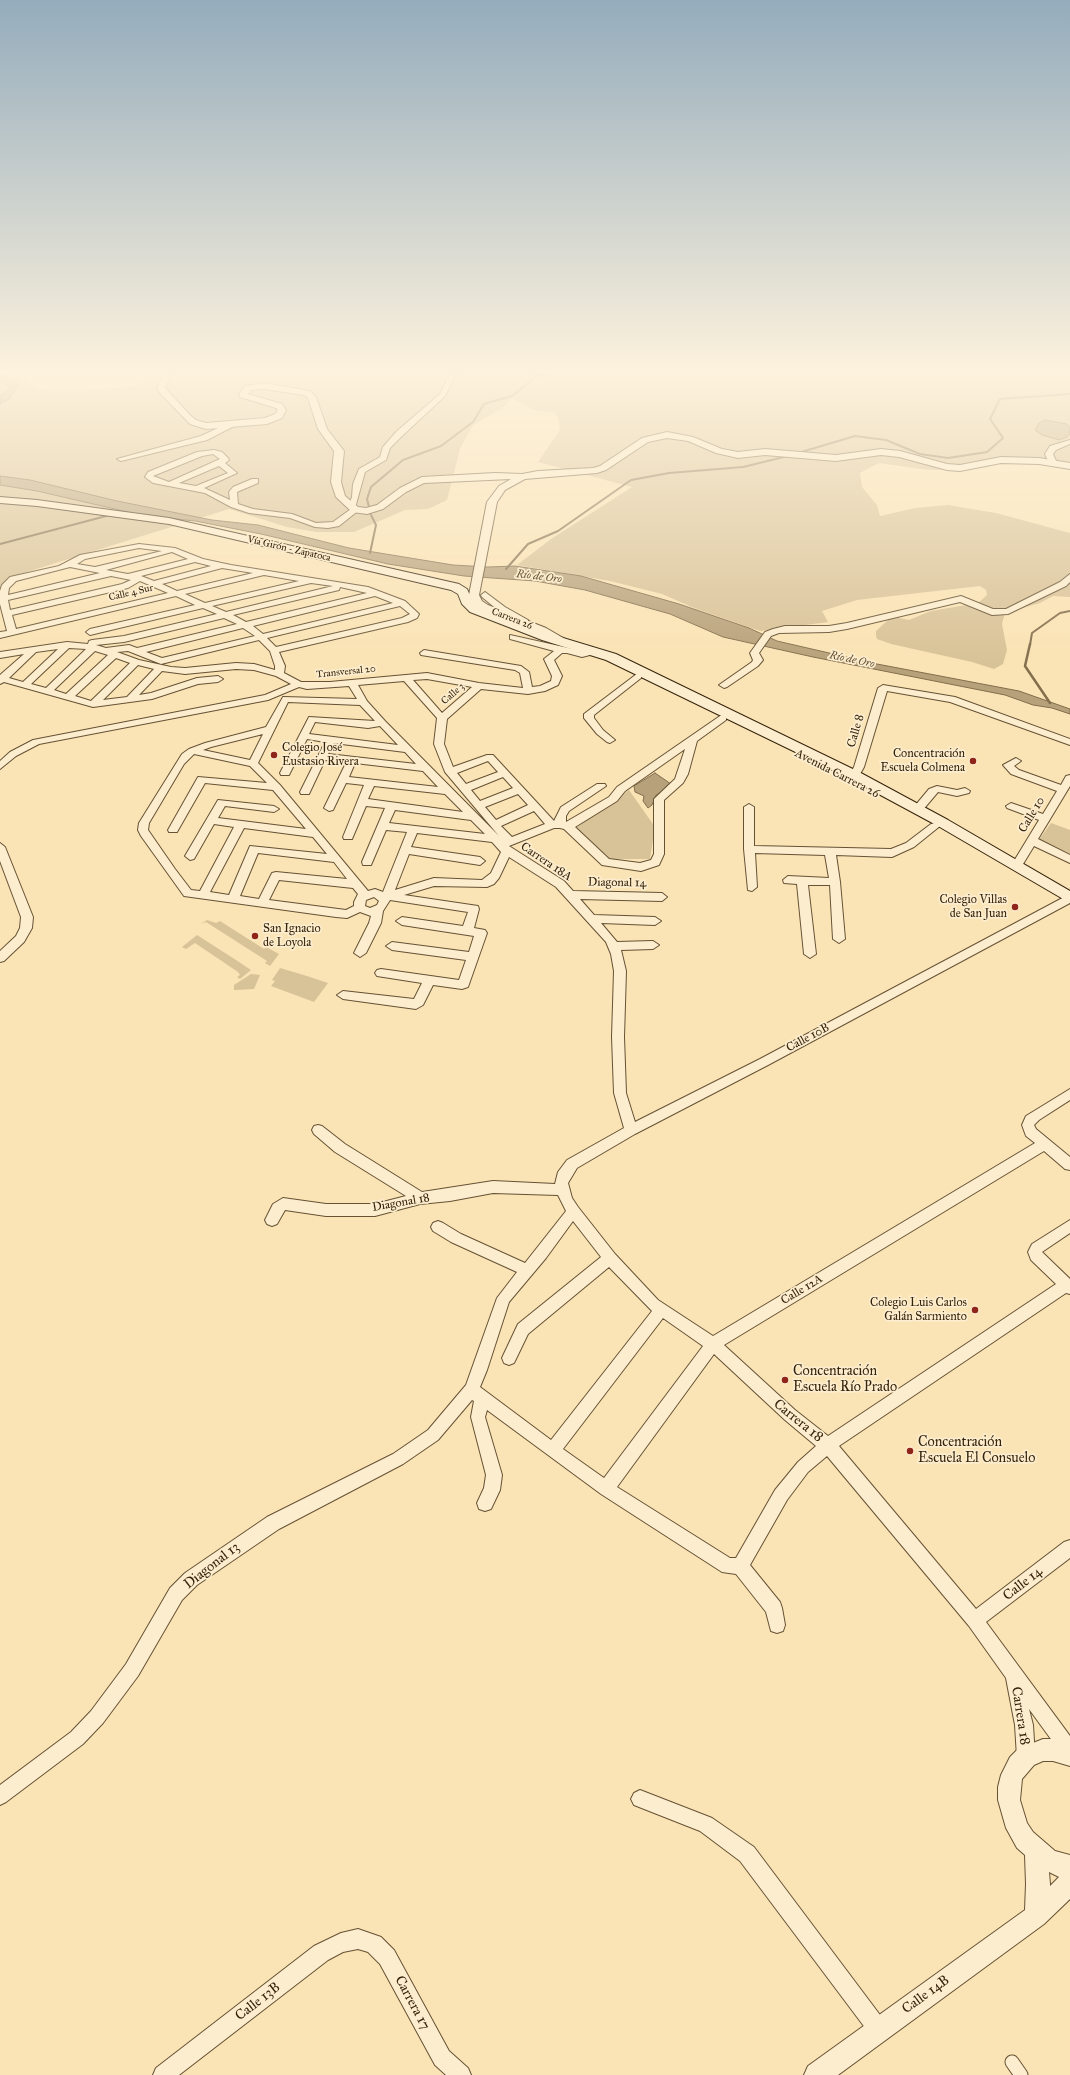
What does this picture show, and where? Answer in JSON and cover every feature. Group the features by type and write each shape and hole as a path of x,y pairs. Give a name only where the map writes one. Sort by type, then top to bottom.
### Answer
{"main road":[{"name":"Vía Girón - Zapatoca","path":"0,500 108,512 169,521 448,585 463,592 468,604 474,609 561,645"},
{"name":"Avenida Carrera 26","path":"561,645 611,657 853,778 1068,902"},
{"name":"Avenida Carrera 26","path":"594,653 723,718 918,809 1016,866 1068,902"}],"street":[{"path":"161,471 149,476 151,479 170,484 208,491 234,505 252,511 296,517 315,525 322,526 336,524 354,508 357,484 364,471"},
{"path":"170,484 201,471"},
{"path":"197,488 233,473 230,471"},
{"path":"338,471 336,482 341,497 354,508 370,510 385,504 403,490 422,480 495,476 522,477 538,474 594,471"},
{"name":"Carrera 26","path":"522,477 502,488 492,502 482,559 474,589 475,599 484,607 551,634 561,645"},
{"path":"234,505 233,492 236,489 255,482"},
{"path":"12,632 4,611 3,599 5,588 12,579 71,565 83,558 139,546 175,550 196,559 220,565 366,589 402,602 413,612 414,616 274,650"},
{"path":"96,570 175,550"},
{"path":"129,576 196,559"},
{"path":"4,611 125,586 142,579 206,562"},
{"path":"71,565 129,576 156,583 226,615 260,636 274,650 278,657 279,674"},
{"path":"156,583 220,565"},
{"name":"Calle 4 Sur","path":"0,635 267,572"},
{"path":"3,599 113,573"},
{"path":"724,685 755,664 758,660 754,653 768,634 785,629 818,630 842,627 961,599 992,612 1008,611 1063,584 1070,577"},
{"path":"90,632 310,581"},
{"path":"48,691 93,645 226,615 343,586"},
{"path":"105,651 133,650 378,593"},
{"path":"485,595 502,609 530,626"},
{"path":"124,639 133,650 161,661 402,602"},
{"path":"84,616 93,645"},
{"path":"513,636 561,645"},
{"path":"25,685 67,645"},
{"name":"Transversal 20","path":"0,655 67,645 93,645 114,655 160,668 185,671 246,666 279,674 298,684 317,686 405,677 435,676 479,686 528,691 542,689 555,683 557,676 549,659 561,645"},
{"path":"1,679 34,649"},
{"path":"424,653 518,668 524,672 528,691"},
{"path":"68,697 114,655"},
{"path":"93,704 136,662"},
{"path":"130,699 160,668"},
{"path":"610,740 600,732 589,718 589,714 638,676"},
{"path":"385,896 434,882 483,884 490,881 496,875 504,844 494,825 450,772 442,758 439,744 442,718 405,677"},
{"path":"1,679 93,704 159,694 198,682 218,679"},
{"name":"Carrera 18A","path":"352,683 363,702 406,749 427,768 474,817 525,864 551,878 571,895 614,946 620,971 618,1037 620,1092 631,1130"},
{"path":"0,766 22,748 42,741 268,697 298,684"},
{"name":"Calle 3","path":"442,718 479,686"},
{"name":"Calle 8","path":"853,778 859,766 883,688 952,699 1070,742"},
{"path":"254,764 283,702 286,699 363,702"},
{"path":"383,826 413,829 504,844 560,825 613,799 621,789 723,718"},
{"path":"285,773 312,719 368,725 382,723"},
{"path":"271,729 208,745 192,751 180,762 144,823 143,830 186,891 203,895 264,902 336,913 347,914 360,908"},
{"path":"304,736 406,749"},
{"path":"305,792 331,739"},
{"path":"450,772 490,757 536,806 606,862 641,867 655,862 659,854 658,803 663,794 673,786 683,774 692,740"},
{"path":"192,751 254,764 276,787 337,859 365,895"},
{"path":"323,757 427,768"},
{"path":"329,808 352,760"},
{"path":"1016,761 1008,765 1015,772 1063,790"},
{"path":"464,789 505,772"},
{"name":"Calle 10","path":"1016,866 1070,778"},
{"path":"173,830 202,779 276,787"},
{"path":"343,780 449,791"},
{"path":"348,837 370,783"},
{"path":"560,825 561,816 566,810 600,786"},
{"path":"478,806 520,789"},
{"path":"918,809 933,791 937,789 957,793 965,791"},
{"path":"190,856 222,802 274,809"},
{"path":"363,802 474,817"},
{"path":"367,862 391,806"},
{"path":"494,825 536,806"},
{"path":"1011,806 1045,820"},
{"path":"749,807 749,848 752,887"},
{"path":"211,820 315,834"},
{"path":"203,895 240,825"},
{"path":"749,848 892,853 910,845 935,826"},
{"path":"360,953 375,923 378,910 385,903 385,896 413,829"},
{"path":"1032,841 1070,860"},
{"path":"0,847 27,917 26,928 20,938 0,958"},
{"path":"233,899 254,849 337,859"},
{"path":"404,850 480,861"},
{"path":"830,851 835,882 839,939"},
{"path":"264,902 276,876 355,884"},
{"path":"788,880 835,882"},
{"path":"802,881 810,954"},
{"path":"360,908 359,902 365,895 375,893 385,896 474,909 467,931"},
{"name":"Diagonal 14","path":"571,895 662,897"},
{"name":"Calle 10B","path":"562,1190 563,1176 572,1164 631,1130 764,1062 1068,902"},
{"path":"360,908 366,911 378,910"},
{"path":"591,919 655,921"},
{"path":"381,973 463,985 481,934 402,921"},
{"path":"614,946 653,945"},
{"path":"392,946 474,957"},
{"path":"343,995 416,1005 419,1002 429,980"},
{"path":"1070,1094 1030,1120 1028,1125 1031,1132 1070,1165"},
{"path":"318,1130 340,1148 420,1198"},
{"name":"Calle 12A","path":"606,1489 713,1344 1044,1144"},
{"name":"Diagonal 18","path":"272,1220 278,1208 283,1204 326,1210 375,1210 420,1198 450,1195 492,1187 562,1190"},
{"name":"Carrera 18","path":"562,1190 572,1211 629,1280 661,1310 713,1344 790,1415 828,1445 975,1620 1013,1675 1070,1751"},
{"path":"485,1503 492,1490 494,1475 478,1417 477,1394 480,1370 499,1308 504,1298 545,1248 572,1211"},
{"path":"740,1566 781,1495 803,1467 828,1445 1068,1287 1036,1256 1036,1252 1037,1248 1070,1226"},
{"path":"438,1227 456,1238 526,1270"},
{"path":"509,1358 523,1329 610,1258"},
{"path":"553,1450 661,1310"},
{"path":"477,1394 606,1489 728,1566 740,1566"},
{"name":"Diagonal 13","path":"0,1796 77,1738 97,1717 132,1670 172,1600 191,1579 273,1523 417,1448 477,1394"},
{"name":"Calle 14","path":"975,1620 1070,1548"},
{"path":"740,1566 774,1608 777,1624"},
{"name":"Carrera 18","path":"1013,1675 1024,1725 1026,1757"},
{"path":"1070,1755 1053,1750 1043,1750 1026,1757 1018,1765 1012,1775 1009,1787 1009,1800 1017,1828 1036,1851 1059,1865 1070,1867"},
{"path":"640,1799 706,1824 747,1854 879,2030"},
{"path":"1036,1851 1038,1884 1036,1916"},
{"name":"Calle 14B","path":"817,2075 1036,1916 1070,1882"},
{"name":"Calle 13B","path":"170,2073 321,1953 341,1943 358,1939"},
{"name":"Carrera 17","path":"358,1939 374,1944 387,1957 442,2058 461,2075"},
{"path":"1012,2062 1021,2075"}],"shaded area":[{"path":"0,471 454,471 447,500 428,509 405,510 354,532 316,532 287,527 229,509 14,576 0,587"},
{"path":"571,471 864,471 860,473 862,487 877,505 880,516 915,508 948,505 996,513 1070,533 1070,597 1053,596 1040,603 1005,613 1002,624 1007,650 1003,664 994,669 972,662 891,644 877,639 876,636 876,631 889,619 899,618 909,620 931,611 978,603 987,595 986,590 980,586 857,600 822,611 828,622 760,631 694,608 662,594 610,581 517,565 551,539 632,487"},
{"path":"629,790 655,827 650,859 610,859 576,828"},
{"path":"1051,823 1070,830 1070,854 1038,841"},
{"path":"207,920 216,923 220,921 264,949 266,947 279,954 270,966 265,963 267,961 206,922 201,924"},
{"path":"197,935 251,970 240,979 237,977 240,975 238,972 195,943 186,949 182,947"},
{"path":"280,968 328,983 314,1002 271,986 275,981 272,980"},
{"path":"251,974 260,975 254,989 234,990 234,985"}],"water":[{"name":"Río de Oro","path":"0,476 30,480 117,501 212,520 258,525 349,548 453,565 488,567 515,566 581,576 679,604 749,628 777,641 877,664 1019,691 1070,709 1070,714 1052,708 1033,705 1005,695 813,657 723,637 670,614 585,590 535,581 464,576 388,564 261,534 195,521 141,515 37,491 0,485"},
{"path":"655,773 671,784 667,790 656,795 652,805 648,808 643,801 644,796 635,792 634,786"}],"waterway":[{"path":"370,553 376,525 371,515 367,499 371,487 390,471"},
{"path":"506,569 528,544 558,531 631,480 669,473 696,471"},
{"path":"0,544 110,515"},
{"path":"1030,645 1032,633 1060,613 1070,611"},
{"path":"1030,644 1025,666 1050,703"}],"place":[{"name":"Colegio José Eustasio Rivera","path":"274,755"},
{"name":"Concentración Escuela Colmena","path":"973,761"},
{"name":"Colegio Villas de San Juan","path":"1015,907"},
{"name":"San Ignacio de Loyola","path":"255,936"},
{"name":"Colegio Luis Carlos Galán Sarmiento","path":"975,1310"},
{"name":"Concentración Escuela Río Prado","path":"785,1380"},
{"name":"Concentración Escuela El Consuelo","path":"910,1451"}]}
